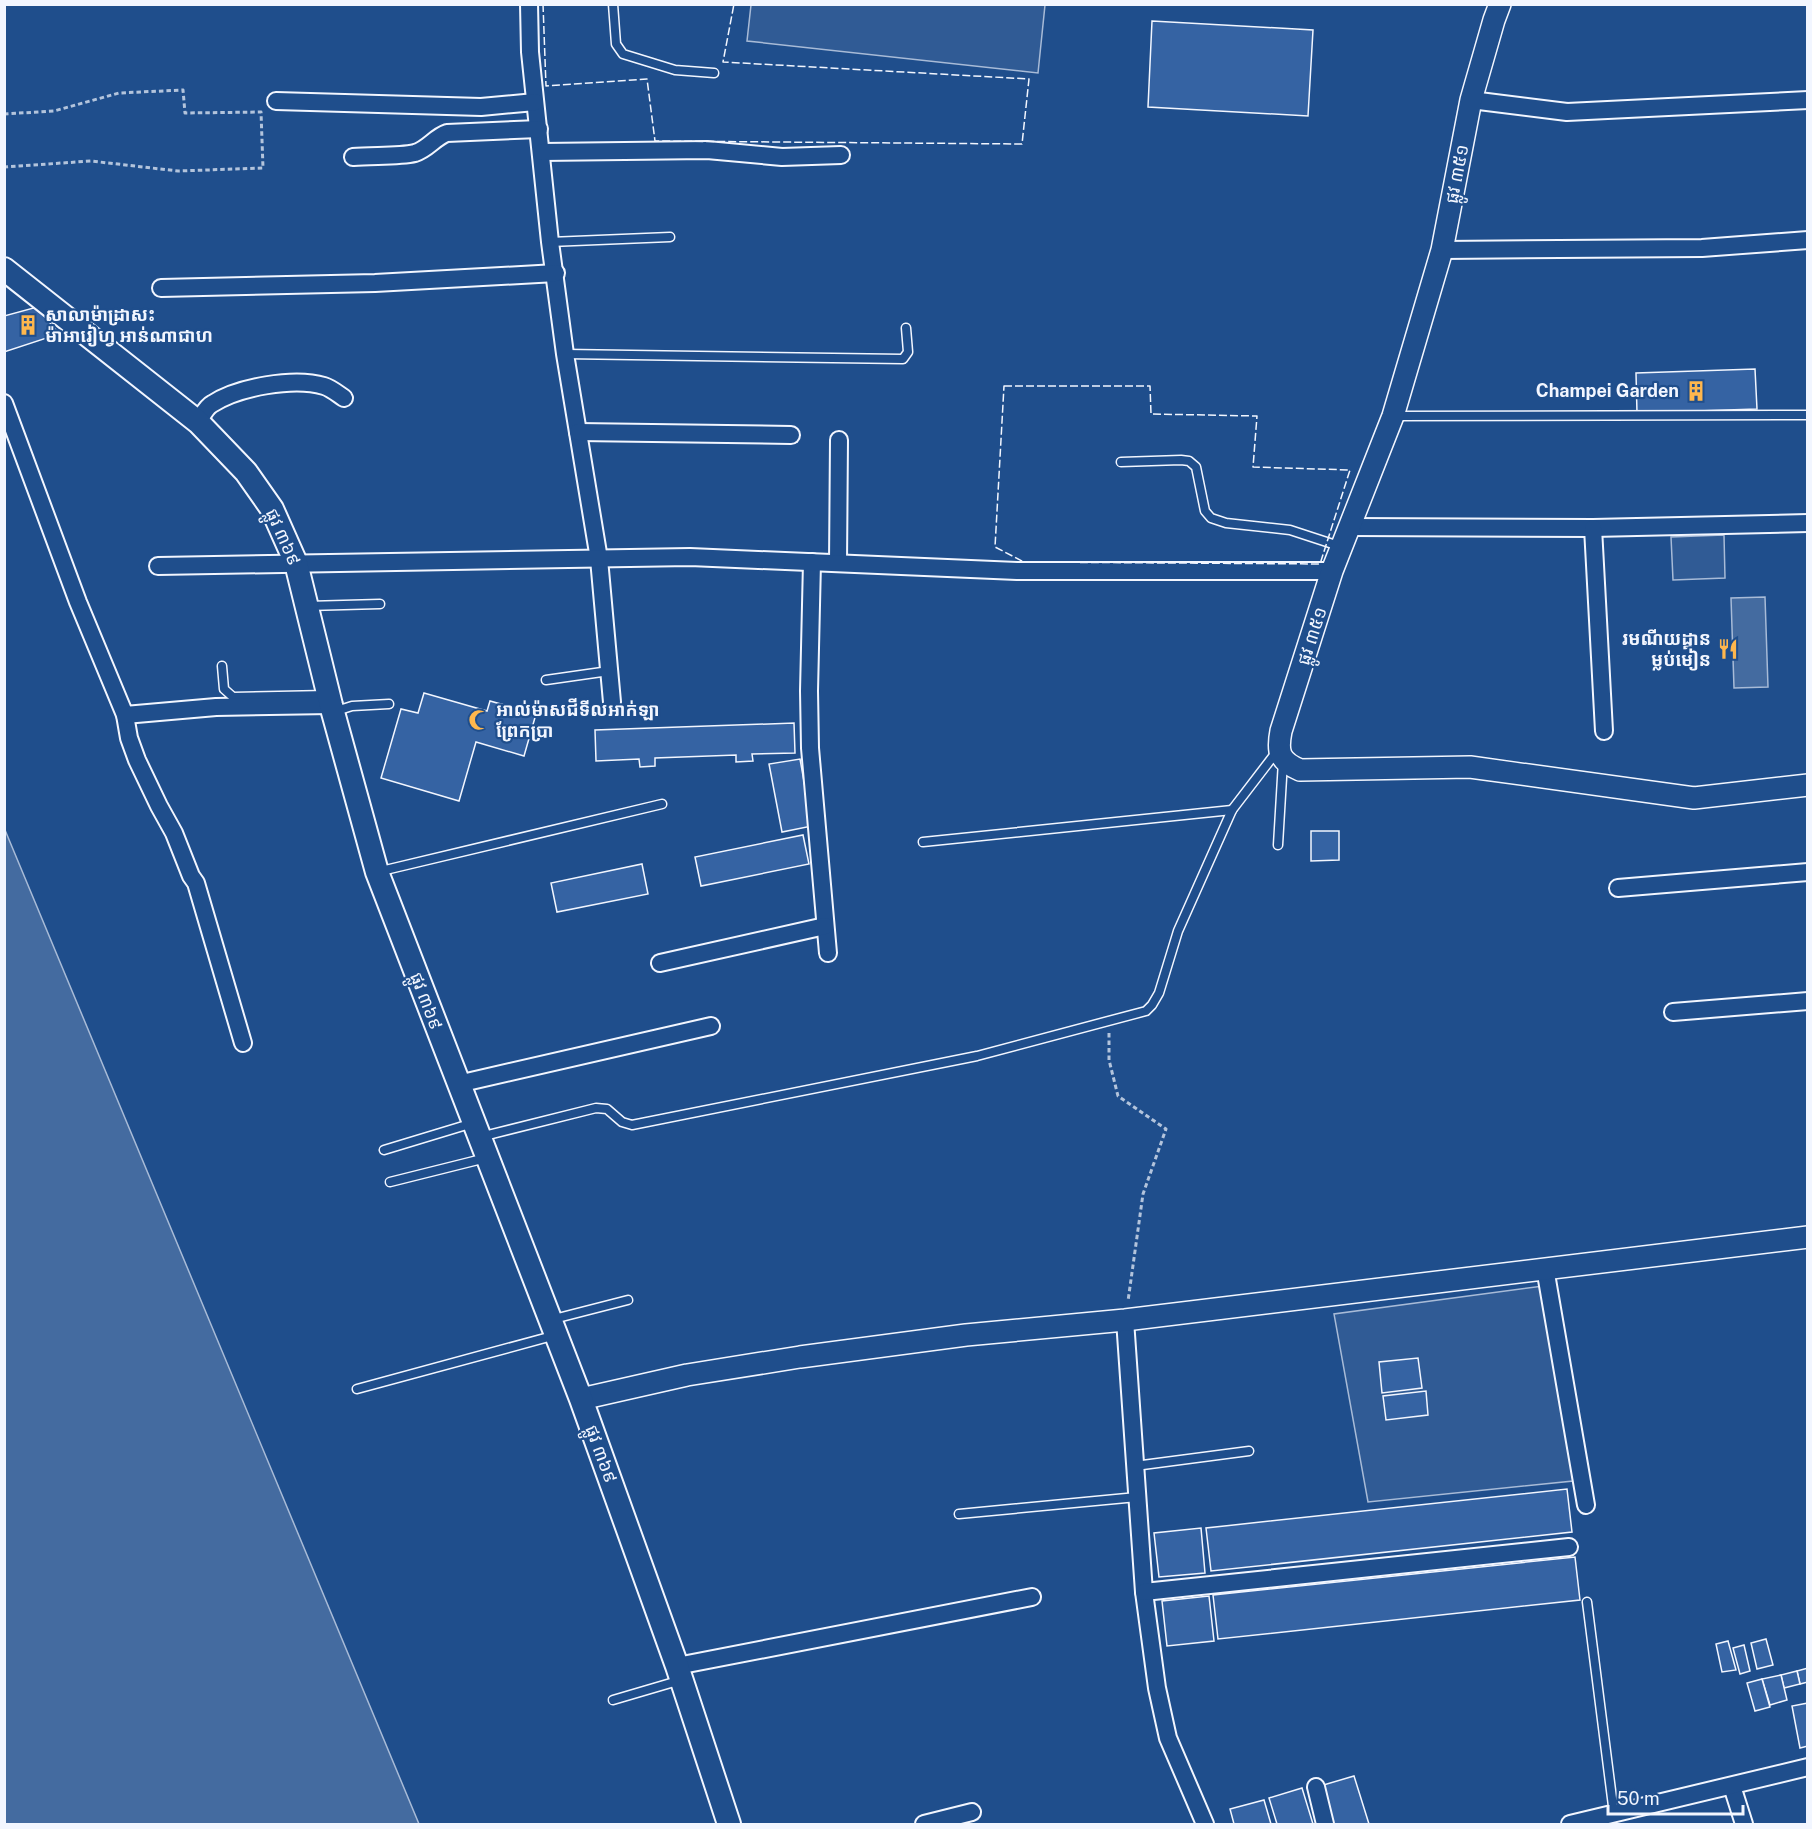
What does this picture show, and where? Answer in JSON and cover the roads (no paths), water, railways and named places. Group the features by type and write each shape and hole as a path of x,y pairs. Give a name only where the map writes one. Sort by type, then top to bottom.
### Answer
{"main road":[{"name":"ផ្លូវ ៣៦៩","path":"4,269 198,422 246,472 272,509 296,563 330,704 377,872 581,1399 680,1673 729,1824"}],"street":[{"path":"529,4 530,52 550,242 565,354 599,559 612,702"},
{"name":"ផ្លូវ ៣៥១","path":"1281,755 1281,731 1332,572 1393,416 1442,250 1471,100 1500,4"},
{"path":"1471,100 1566,112 1808,99"},
{"path":"276,101 481,107 535,102"},
{"path":"353,157 416,153 447,132 539,129"},
{"path":"542,152 707,150 782,157 841,155"},
{"path":"1442,250 1702,248 1808,240"},
{"path":"161,288 375,283 555,273"},
{"path":"198,422 210,405 245,391 280,383 326,386 344,398"},
{"path":"4,403 78,602 125,715 129,738 137,760 196,883 243,1043"},
{"path":"578,432 790,435"},
{"path":"838,563 839,440"},
{"path":"1351,528 1593,528 1808,523"},
{"path":"1593,528 1604,731"},
{"path":"158,566 690,557 1017,571 1332,572"},
{"path":"812,562 810,748 828,953"},
{"path":"125,715 216,707 330,704"},
{"path":"1281,755 1300,770 1470,766 1694,798 1808,785"},
{"path":"1618,888 1808,872"},
{"path":"660,963 825,926"},
{"path":"1673,1012 1808,1002"},
{"path":"458,1084 711,1026"},
{"path":"581,1399 687,1375 966,1335 1125,1320 1808,1237"},
{"path":"1545,1268 1586,1505"},
{"path":"1125,1320 1144,1592 1157,1689 1168,1738 1205,1824"},
{"path":"1144,1592 1569,1546"},
{"path":"680,1673 1032,1597"},
{"path":"1570,1824 1807,1770"},
{"path":"1732,1786 1744,1824"},
{"path":"1316,1787 1325,1824"},
{"path":"924,1824 972,1812"}],"lane":[{"path":"613,4 616,44 623,54 675,70 714,73"},
{"path":"550,242 669,237"},
{"path":"565,354 903,359 908,352 906,328"},
{"path":"1393,416 1808,415"},
{"path":"1121,462 1189,461 1196,467 1205,511 1211,518 1290,530 1342,548"},
{"path":"307,606 380,604"},
{"path":"222,666 224,689 233,697 352,706 389,704"},
{"path":"546,680 609,671"},
{"path":"384,1150 480,1139 596,1108 607,1109 622,1122 632,1125 977,1056 1146,1011 1159,993 1178,932 1232,810 1281,755"},
{"path":"1278,845 1281,755"},
{"path":"377,872 662,804"},
{"path":"923,842 1232,810"},
{"path":"390,1182 480,1139"},
{"path":"357,1389 553,1328 628,1300"},
{"path":"1135,1466 1249,1450"},
{"path":"959,1514 1137,1497"},
{"path":"1587,1602 1614,1814"},
{"path":"613,1700 680,1673"}],"place":[{"name":"សាលាម៉ាដ្រាសះ ម៉ាអារៀហ្វ អាន់ណាជាហ","path":"28,325"},
{"name":"Champei Garden","path":"1696,391"},
{"name":"រមណីយដ្ឋាន ម្លប់មៀន","path":"1728,649"},
{"name":"អាល់ម៉ាសជីទីលអាក់ឡា ព្រែកប្រា","path":"479,720"}]}
